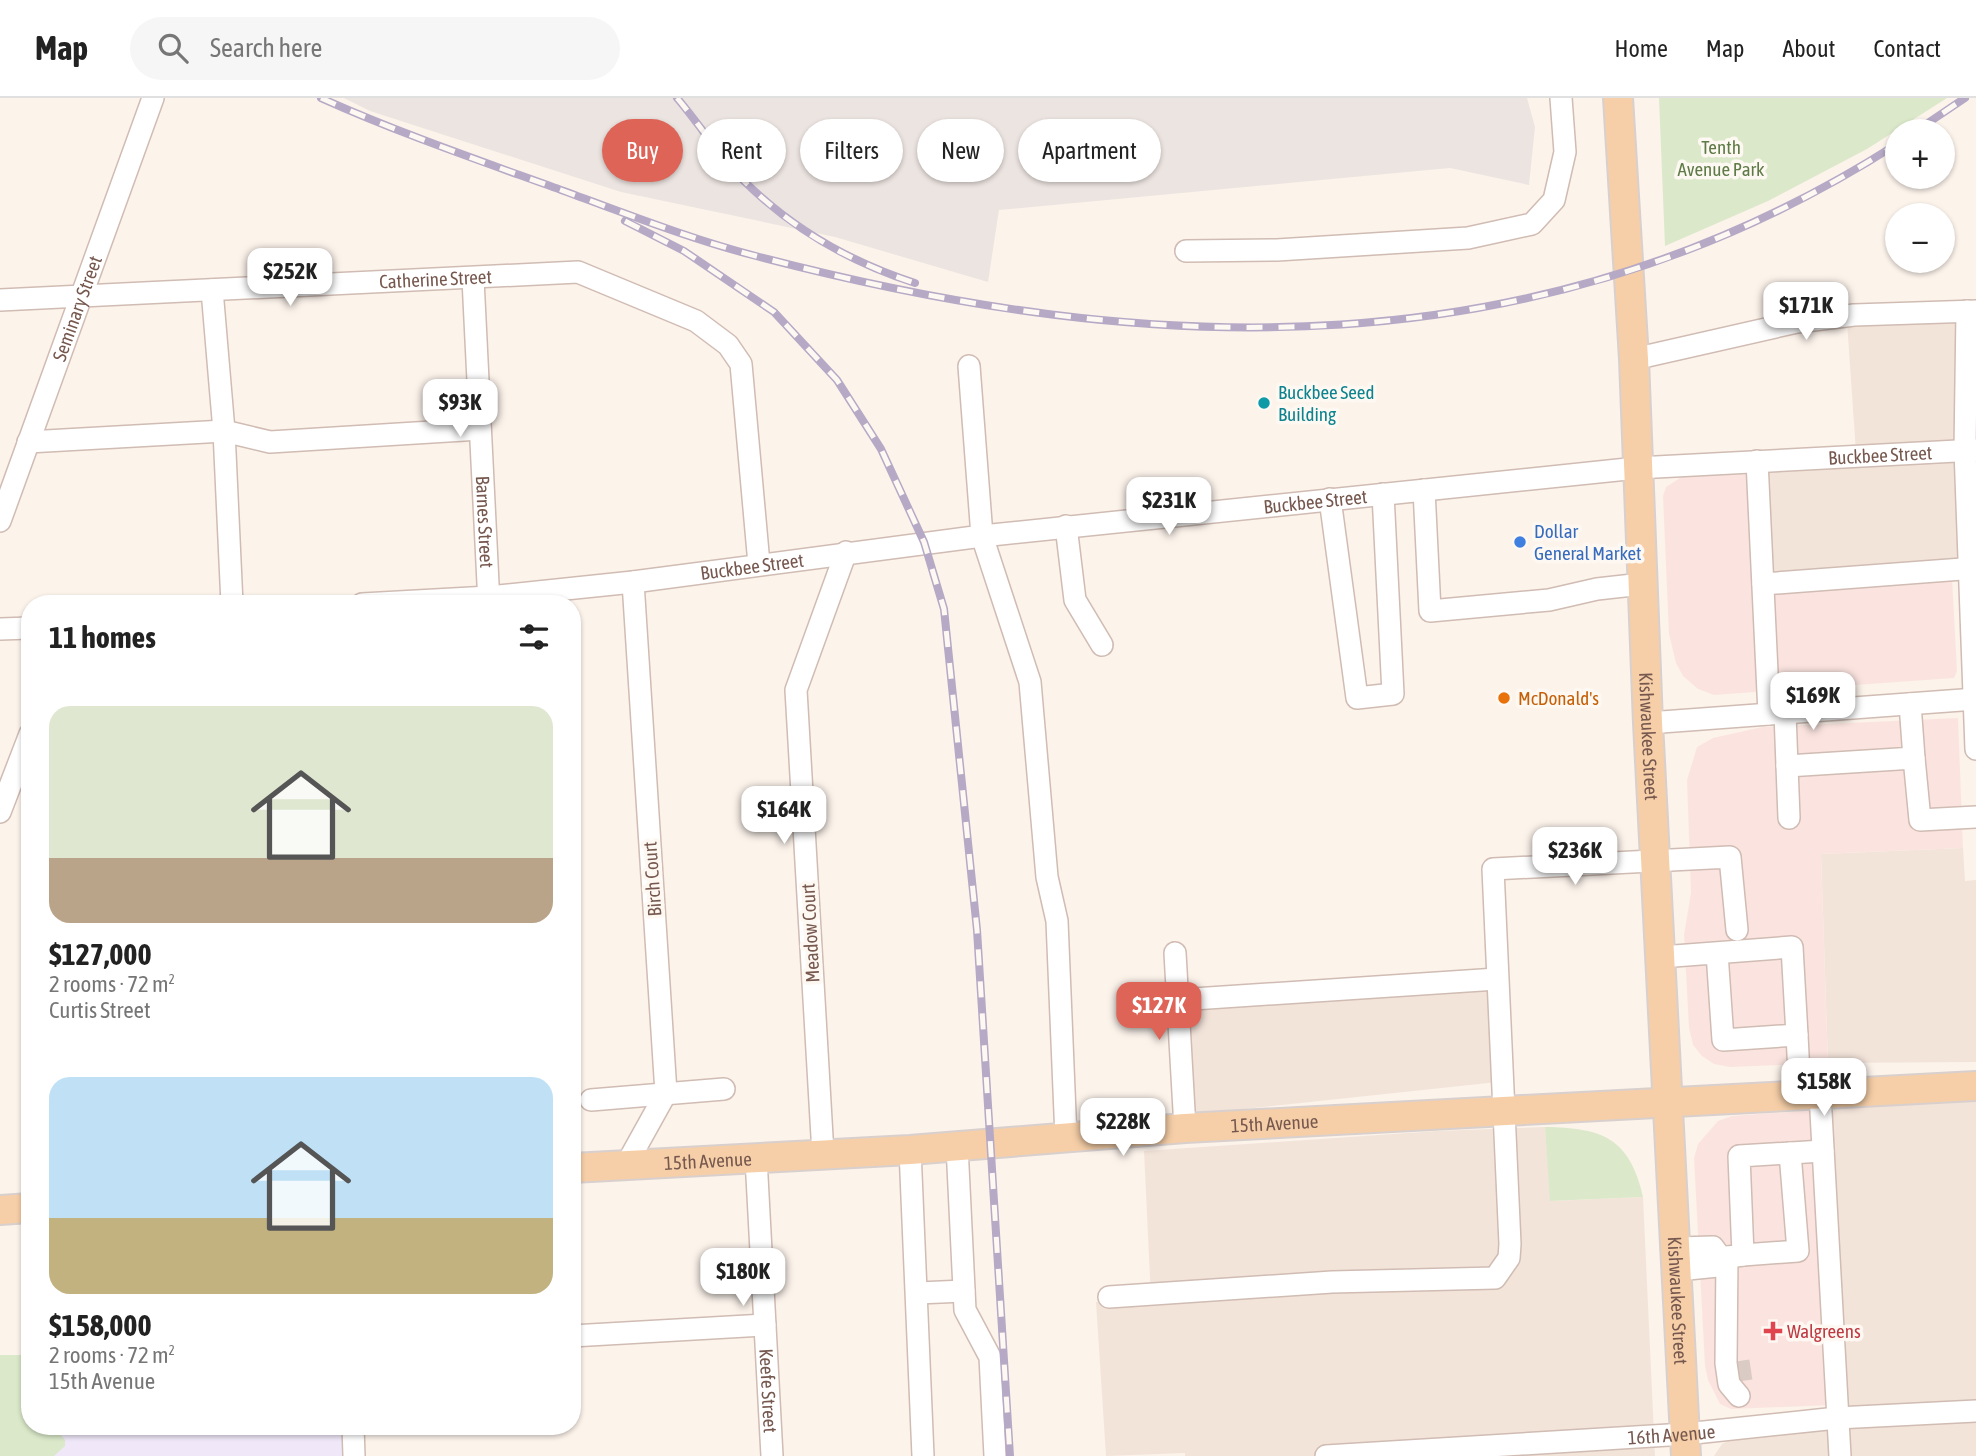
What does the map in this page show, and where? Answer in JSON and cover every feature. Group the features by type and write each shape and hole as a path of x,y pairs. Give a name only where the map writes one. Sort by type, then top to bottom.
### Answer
{"main road":[{"name":"Kishwaukee Street","path":"1618,98 1634,359 1648,723 1670,1101 1686,1445"},
{"name":"15th Avenue","path":"581,1168 910,1150 1185,1128 1976,1086"},
{"path":"0,1210 21,1209"}],"street":[{"name":"Seminary Street","path":"0,521 16,456 81,295 153,98"},
{"path":"1186,251 1277,250 1468,238 1532,224 1554,200 1557,188 1565,152 1561,98"},
{"name":"Catherine Street","path":"0,300 578,272 696,321 728,345 741,364 759,564"},
{"name":"Barnes Street","path":"473,279 489,595"},
{"path":"212,290 224,431 232,595"},
{"path":"1634,359 1797,322 1854,315 1971,311 1970,450 1976,749"},
{"path":"969,366 982,536 1030,682 1047,877 1057,921 1066,1138"},
{"path":"16,456 224,431 270,442 480,429"},
{"name":"Buckbee Street","path":"529,595 846,552 1066,526 1637,468 1970,450"},
{"path":"1758,461 1763,584 1777,714 1787,766 1789,818"},
{"path":"1424,490 1430,611 1549,600 1597,589 1642,584"},
{"path":"1331,499 1357,698 1393,694 1383,494"},
{"path":"1066,526 1074,600 1102,645"},
{"name":"Meadow Court","path":"823,1154 796,690 846,552"},
{"path":"1763,584 1973,569"},
{"name":"Birch Court","path":"633,582 666,1093"},
{"path":"0,629 21,628"},
{"path":"1648,723 1975,700"},
{"path":"1910,704 1920,820 1976,817"},
{"path":"0,812 21,757"},
{"path":"1787,766 1914,758"},
{"path":"1109,1297 1332,1282 1495,1278 1509,1258 1510,1244 1493,869 1730,857 1737,930"},
{"path":"1661,957 1792,947 1797,1035 1823,1151 1840,1456"},
{"path":"1175,953 1185,1128"},
{"path":"1717,953 1723,1040 1797,1035"},
{"path":"1178,1000 1497,979"},
{"path":"591,1100 724,1089"},
{"path":"626,1165 666,1093"},
{"path":"957,1146 965,1310 989,1357 995,1456"},
{"path":"910,1150 923,1456"},
{"path":"1740,1380 1729,1384 1730,1257 1739,1156 1823,1151"},
{"path":"1678,1259 1713,1247 1730,1257 1798,1251 1790,1153"},
{"name":"Keefe Street","path":"756,1158 772,1456"},
{"path":"918,1293 964,1291"},
{"path":"581,1335 765,1325"},
{"path":"1729,1340 1740,1380 1741,1426"},
{"name":"16th Avenue","path":"1326,1456 1686,1445 1741,1426 1976,1411"},
{"path":"353,1435 354,1456"}],"shaded area":[{"path":"344,98 1527,98 1535,127 1529,185 1450,168 999,210 988,282 835,237 621,192 370,111"},
{"path":"1976,317 1976,567 1768,578 1764,473 1857,467 1847,322"},
{"path":"1753,474 1757,590 1952,578 1957,671 1954,678 1714,695 1698,689 1683,676 1676,663 1669,634 1663,496 1666,487 1683,476"},
{"path":"1958,718 1963,848 1821,854 1828,1063 1730,1067 1714,1064 1702,1056 1693,1045 1689,1028 1684,935 1691,893 1687,780 1697,747 1713,738 1762,727"},
{"path":"1963,848 1965,881 1976,880 1976,1062 1828,1063 1821,854"},
{"path":"1491,988 1498,1082 1198,1114 1192,1108 1188,1008"},
{"path":"1976,1099 1976,1456 1714,1456 1722,1444 1732,1439 1846,1429 1828,1118 1835,1108"},
{"path":"1816,1110 1832,1405 1731,1409 1720,1404 1708,1380 1705,1366 1694,1158 1698,1144 1718,1121 1732,1116"},
{"path":"1545,1127 1551,1201 1643,1197 1655,1456 1185,1456 1185,1453 1106,1456 1096,1302 1151,1299 1144,1151 1437,1131"},
{"path":"26,1435 358,1435 359,1456 40,1456 26,1442"}],"green space":[{"name":"Tenth Avenue Park","path":"1659,98 1947,98 1914,119 1885,119 1885,138 1867,149 1768,201 1665,246"},
{"path":"1545,1127 1582,1130 1610,1140 1630,1161 1643,1197 1550,1201"},
{"path":"0,1355 21,1355 21,1435 61,1435 65,1440 65,1446 54,1456 0,1456"}],"tunnel":[{"path":"1739,1361 1742,1381"}],"railway":[{"path":"321,98 470,157 682,234 756,256 904,290 1052,314 1197,326 1342,325 1484,307 1624,272 1762,219 1885,151"},
{"path":"677,98 745,182 783,215 824,243 868,265 915,283"},
{"path":"1934,119 1965,98"},
{"path":"625,221 684,251 774,312 837,380 881,449 924,542 944,609 977,930 1010,1456"}],"place":[{"name":"Buckbee Seed Building","path":"1264,403"},
{"name":"Dollar General Market","path":"1520,542"},
{"name":"McDonald's","path":"1504,698"},
{"name":"Walgreens","path":"1773,1331"}]}
